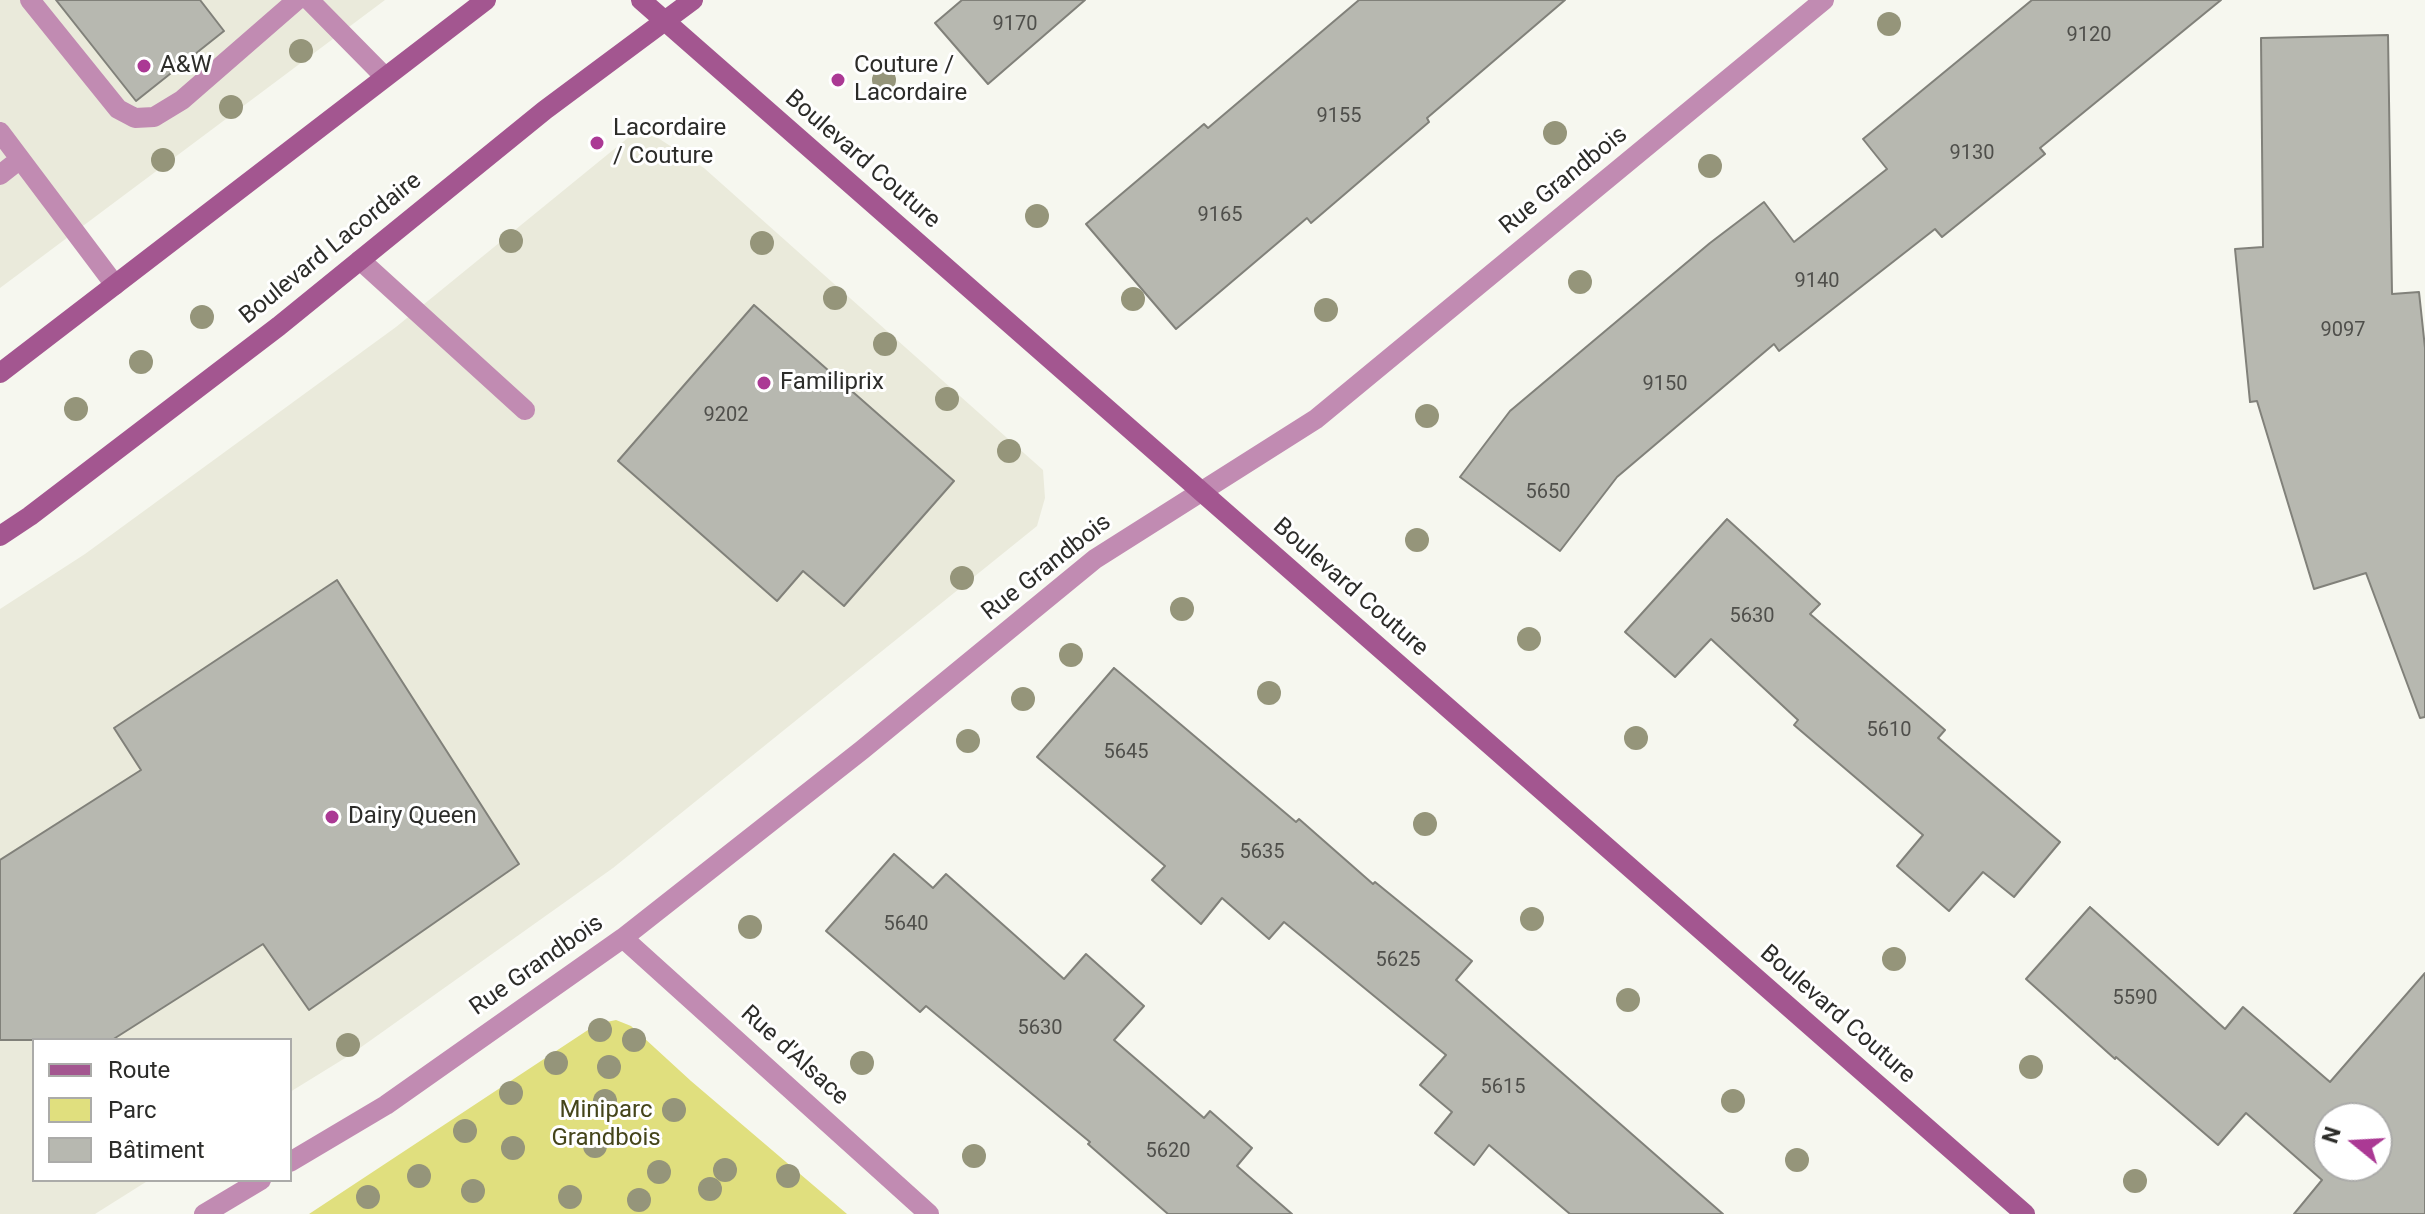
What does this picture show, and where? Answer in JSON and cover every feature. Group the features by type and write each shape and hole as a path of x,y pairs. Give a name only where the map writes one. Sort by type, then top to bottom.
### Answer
{"street":[{"path":"30,0 118,109 135,118 154,117 182,100 297,0"},
{"path":"309,0 385,77"},
{"path":"0,373 486,0"},
{"name":"Boulevard Couture","path":"641,0 2025,1214"},
{"name":"Boulevard Lacordaire","path":"0,536 117,450 545,110 693,0"},
{"name":"Rue Grandbois","path":"292,1161 386,1105 623,938 862,750 1095,559 1316,419 1824,0"},
{"path":"0,132 115,285"},
{"path":"0,175 19,160"},
{"path":"360,260 525,410"},
{"name":"Rue d'Alsace","path":"623,938 929,1214"},
{"path":"204,1214 258,1182"}],"shaded area":[{"path":"0,0 385,0 0,288"},
{"path":"655,136 704,168 1043,470 1045,498 1037,526 613,868 350,1055 292,1091 292,1038 32,1038 32,1182 146,1182 95,1214 0,1214 0,609 85,554 396,327 629,137"}],"green space":[{"name":"Miniparc Grandbois","path":"616,1020 631,1026 847,1214 309,1214 597,1024"}],"building":[{"name":"A&W","path":"56,0 200,0 224,31 136,101"},
{"path":"962,0 1085,0 988,84 935,23"},
{"path":"1359,0 1565,0 1311,223 1307,218 1176,329 1086,224 1204,124 1208,128"},
{"path":"2032,0 2221,0 2040,148 2045,154 1942,237 1935,229 1779,351 1774,344 1617,477 1560,551 1460,477 1510,411 1710,243 1764,202 1794,242 1887,169 1863,139"},
{"path":"2388,35 2392,294 2419,292 2425,348 2425,717 2420,718 2366,573 2314,589 2257,401 2250,402 2235,249 2263,247 2261,38"},
{"name":"Familiprix","path":"754,305 954,481 844,606 803,571 777,601 618,461"},
{"path":"1727,519 1820,604 1810,614 1945,730 1938,738 2060,842 2014,897 1983,872 1949,911 1897,866 1923,835 1794,725 1798,720 1711,639 1675,677 1625,632"},
{"name":"Dairy Queen","path":"337,580 519,864 309,1010 263,944 115,1038 0,1040 0,860 141,770 114,728"},
{"path":"1114,668 1296,822 1299,819 1373,884 1375,882 1472,961 1456,980 1723,1214 1570,1214 1489,1145 1474,1165 1435,1133 1452,1112 1420,1085 1446,1055 1284,922 1269,939 1222,898 1201,924 1152,880 1165,866 1037,757"},
{"path":"894,854 933,888 946,874 1064,979 1086,954 1144,1006 1114,1040 1204,1118 1210,1111 1252,1148 1237,1166 1292,1214 1168,1214 1088,1144 1090,1142 926,1006 920,1012 826,931"},
{"path":"2090,907 2225,1029 2243,1007 2330,1082 2425,973 2425,1214 2294,1214 2320,1182 2393,1182 2393,1102 2313,1102 2313,1172 2246,1113 2218,1145 2026,979"}],"place":[{"name":"A&W","path":"144,66"},
{"name":"Couture / Lacordaire","path":"838,80"},
{"name":"Lacordaire / Couture","path":"597,143"},
{"name":"Familiprix","path":"764,383"},
{"name":"Dairy Queen","path":"332,817"}]}
